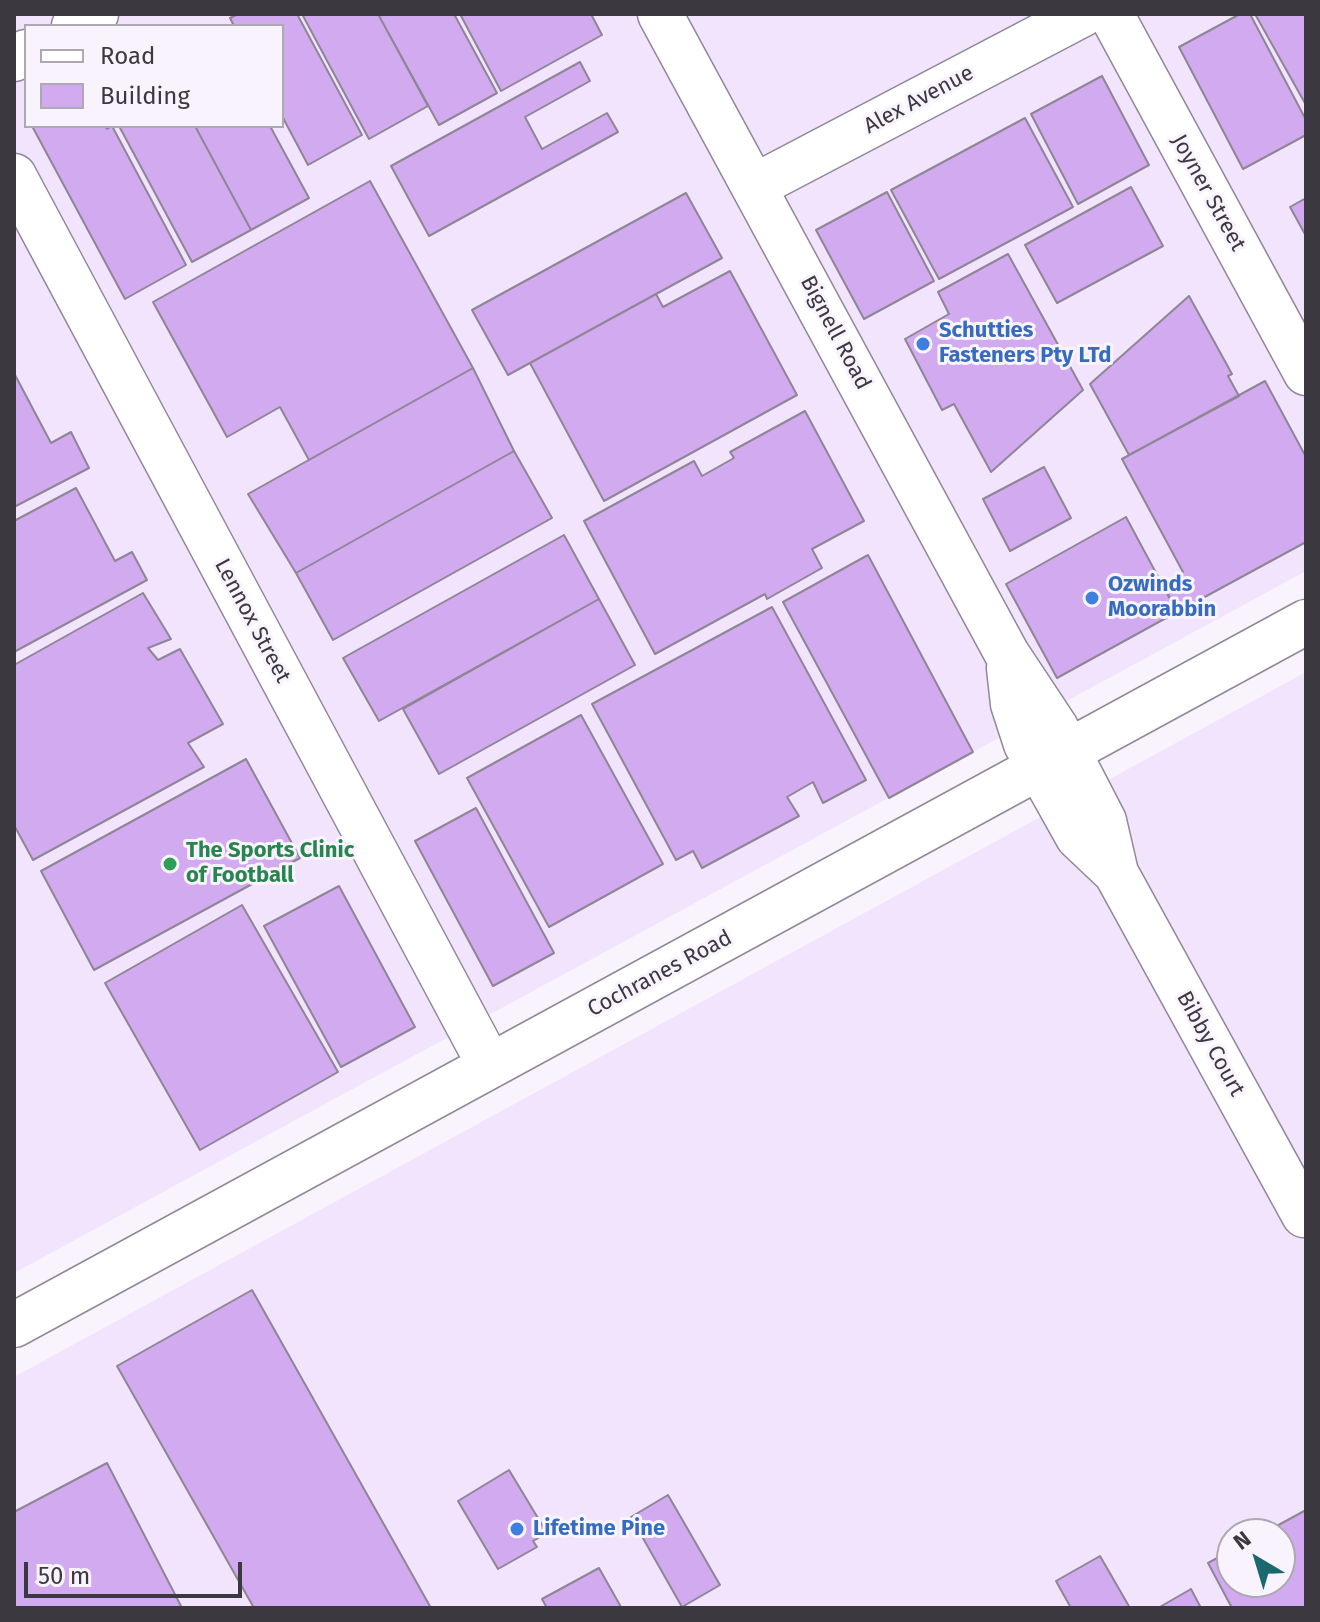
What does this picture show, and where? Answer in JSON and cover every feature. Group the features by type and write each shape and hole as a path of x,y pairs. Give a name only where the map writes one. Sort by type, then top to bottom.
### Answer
{"street":[{"path":"78,24 96,14"},
{"name":"Bignell Road","path":"660,14 1007,654 1017,721 1053,760"},
{"name":"Alex Avenue","path":"755,186 1083,14"},
{"name":"Joyner Street","path":"1111,14 1306,373"},
{"name":"Lennox Street","path":"14,176 490,1066"},
{"name":"Cochranes Road","path":"14,1325 1306,622"},
{"name":"Bibby Court","path":"1053,760 1078,837 1116,873 1304,1215"}],"shaded area":[{"path":"14,14 1306,14 1306,571 14,1273"},
{"path":"1306,672 1306,1608 14,1608 14,1377"}],"building":[{"path":"238,14 297,14 362,135 308,165 284,120 284,24 233,24 230,18"},
{"path":"302,14 378,14 428,106 369,139"},
{"path":"378,14 454,14 497,93 439,125"},
{"path":"460,14 591,14 602,35 501,91"},
{"path":"1240,14 1250,14 1306,120 1306,135 1243,169 1179,47"},
{"path":"1255,14 1306,14 1306,105"},
{"path":"580,62 590,81 525,117 542,149 607,113 618,132 429,236 391,166"},
{"path":"1102,76 1149,165 1078,204 1031,114"},
{"path":"1025,118 1073,207 939,279 891,190"},
{"path":"33,128 113,128 186,265 125,299"},
{"path":"120,128 196,128 251,230 192,262"},
{"path":"196,128 271,128 309,198 251,230"},
{"path":"370,181 473,368 309,460 280,407 227,437 153,302"},
{"path":"1131,187 1163,246 1057,303 1025,245"},
{"path":"887,192 934,281 864,319 816,230"},
{"path":"686,193 722,258 508,375 472,310"},
{"path":"1306,198 1306,236 1290,207"},
{"path":"1008,254 1083,390 991,472 954,404 942,410 905,339 949,314 938,292"},
{"path":"730,271 797,395 604,501 530,363 656,294 663,307"},
{"path":"1189,296 1232,374 1228,376 1239,396 1129,455 1090,384"},
{"path":"473,368 514,451 296,573 248,494"},
{"path":"14,373 51,443 71,432 89,468 14,507"},
{"path":"1265,381 1306,457 1306,542 1177,612 1163,584 1183,572 1122,459"},
{"path":"805,411 864,521 812,549 822,568 767,599 765,594 655,654 584,521 694,461 702,476 734,458 730,452"},
{"path":"514,451 552,518 333,640 296,573"},
{"path":"1044,467 1071,518 1010,551 983,499"},
{"path":"76,488 115,561 132,552 147,580 14,652 14,521"},
{"name":"Ozwinds Moorabbin","path":"1126,517 1177,612 1057,678 1006,584"},
{"path":"564,535 599,599 379,721 343,658"},
{"path":"868,555 973,752 889,798 783,602"},
{"path":"143,593 171,639 148,648 158,660 180,649 223,724 188,743 204,767 33,860 14,825 14,665"},
{"path":"599,599 635,665 439,774 403,709"},
{"path":"772,607 866,780 823,803 813,782 787,797 799,816 702,868 693,851 676,860 592,704"},
{"path":"581,715 663,864 549,927 467,778"},
{"name":"The Sports Clinic of Football","path":"246,759 300,858 94,970 41,871"},
{"path":"476,808 554,953 493,986 415,841"},
{"path":"339,886 415,1027 341,1067 264,926"},
{"path":"242,905 338,1072 200,1150 105,983"},
{"path":"252,1290 431,1608 254,1608 117,1366"},
{"path":"107,1463 182,1608 14,1608 14,1512"},
{"path":"509,1470 547,1533 533,1541 537,1547 498,1569 458,1501"},
{"path":"668,1495 720,1585 682,1607 631,1517"},
{"path":"1306,1510 1306,1608 1232,1608 1227,1598 1296,1598 1296,1518 1291,1518"},
{"path":"1100,1556 1130,1608 1071,1608 1056,1581"},
{"path":"1216,1559 1216,1578 1208,1563"},
{"path":"599,1568 621,1607 547,1608 542,1599"},
{"path":"1191,1589 1201,1608 1158,1608"}],"place":[{"name":"Schutties Fasteners Pty LTd","path":"923,344"},
{"name":"Ozwinds Moorabbin","path":"1092,598"},
{"name":"The Sports Clinic of Football","path":"170,864"},
{"name":"Lifetime Pine","path":"517,1529"}]}
